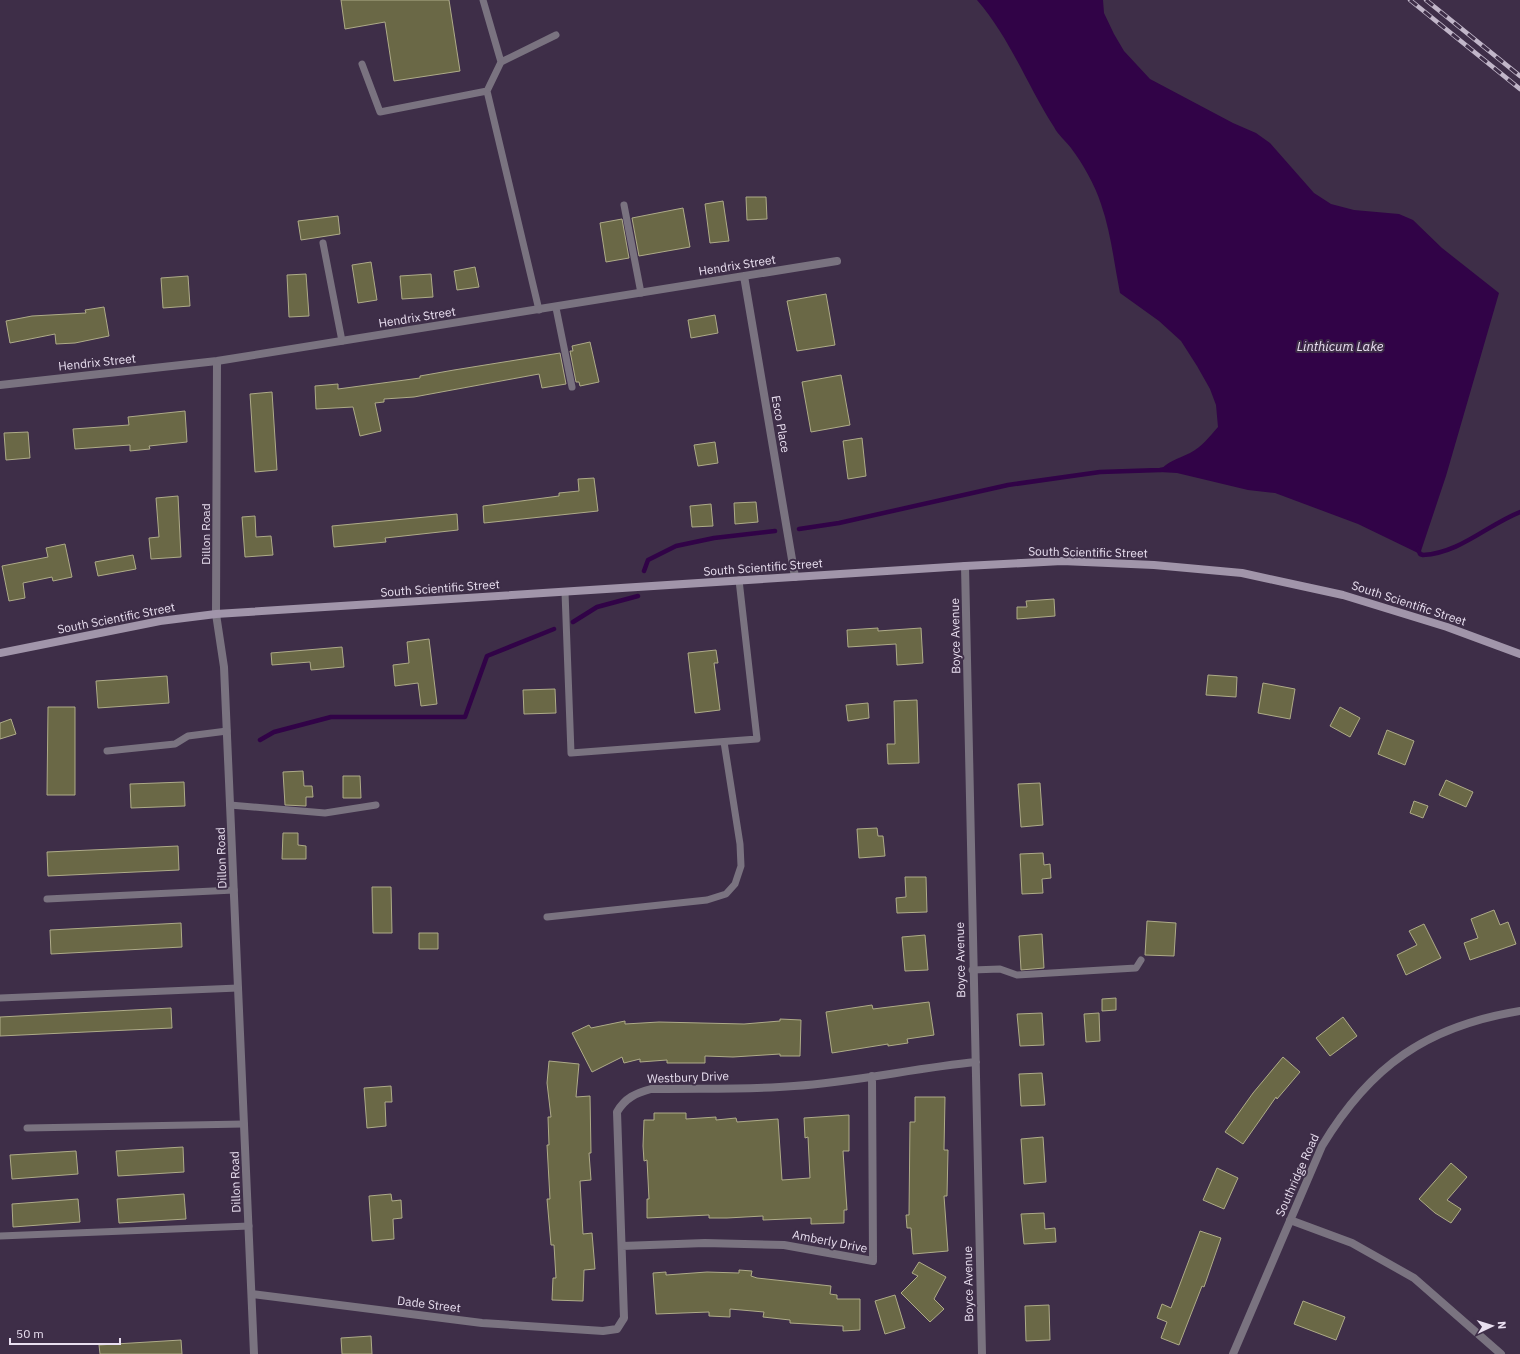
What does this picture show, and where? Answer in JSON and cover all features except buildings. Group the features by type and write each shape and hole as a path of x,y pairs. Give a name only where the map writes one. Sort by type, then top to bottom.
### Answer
{"street":[{"name":"Hendrix Street","path":"0,385 217,361 556,308 837,261"},
{"name":"Esco Place","path":"744,276 795,577"},
{"name":"Dillon Road","path":"217,361 216,614 224,667 254,1354"},
{"name":"South Scientific Street","path":"0,653 160,621 216,614 739,580 1062,561 1242,573 1343,595 1447,627 1520,654"},
{"name":"Boyce Avenue","path":"965,566 972,970 976,1062 982,1354"},
{"name":"Southridge Road","path":"1233,1354 1326,1140 1338,1119 1357,1095 1379,1073 1404,1054 1430,1038 1463,1024 1520,1010"},
{"name":"Westbury Drive","path":"603,1331 618,1329 624,1318 617,1112 631,1096 651,1089 793,1086 854,1080 872,1076 976,1062"},
{"name":"Amberly Drive","path":"622,1246 705,1243 784,1245 873,1262 872,1076"},
{"path":"1290,1220 1352,1243 1414,1278 1501,1354"},
{"name":"Dade Street","path":"252,1294 482,1323 603,1331"}],"lane":[{"path":"484,0 501,62"},
{"path":"539,310 487,91 501,62 556,35"},
{"path":"362,64 380,112 487,91"},
{"path":"624,205 641,293"},
{"path":"323,243 342,341"},
{"path":"556,308 572,387"},
{"path":"565,592 571,754 757,739 739,580"},
{"path":"107,751 175,744 188,736 227,731"},
{"path":"547,917 706,900 726,894 736,884 741,866 740,844 724,742"},
{"path":"230,804 325,813 376,805"},
{"path":"47,899 234,890"},
{"path":"972,970 1000,969 1017,975 1051,974 1136,968 1141,960"},
{"path":"0,998 238,988"},
{"path":"27,1128 244,1124"},
{"path":"0,1236 249,1226"}],"water":[{"name":"Linthicum Lake","path":"977,0 1103,0 1104,13 1124,51 1150,79 1233,123 1256,133 1270,143 1314,193 1331,204 1354,210 1399,214 1413,220 1442,248 1499,293 1446,476 1420,554 1358,524 1275,493 1248,490 1177,473 1159,472 1169,463 1198,448 1218,427 1216,405 1210,389 1181,341 1159,321 1120,293 1107,226 1092,182 1069,145 1056,130 1009,46 989,15"}],"waterway":[{"path":"799,529 839,523 1008,485 1100,472 1166,469"},
{"path":"1418,549 1420,554 1423,555 1449,549 1473,538 1508,517 1520,512"},
{"path":"644,571 648,560 676,546 714,538 775,531"},
{"path":"573,622 597,607 638,596"},
{"path":"260,740 274,732 331,717 465,717 487,656 554,629"}],"railway":[{"path":"1410,0 1520,89"},
{"path":"1426,0 1520,76"}]}
